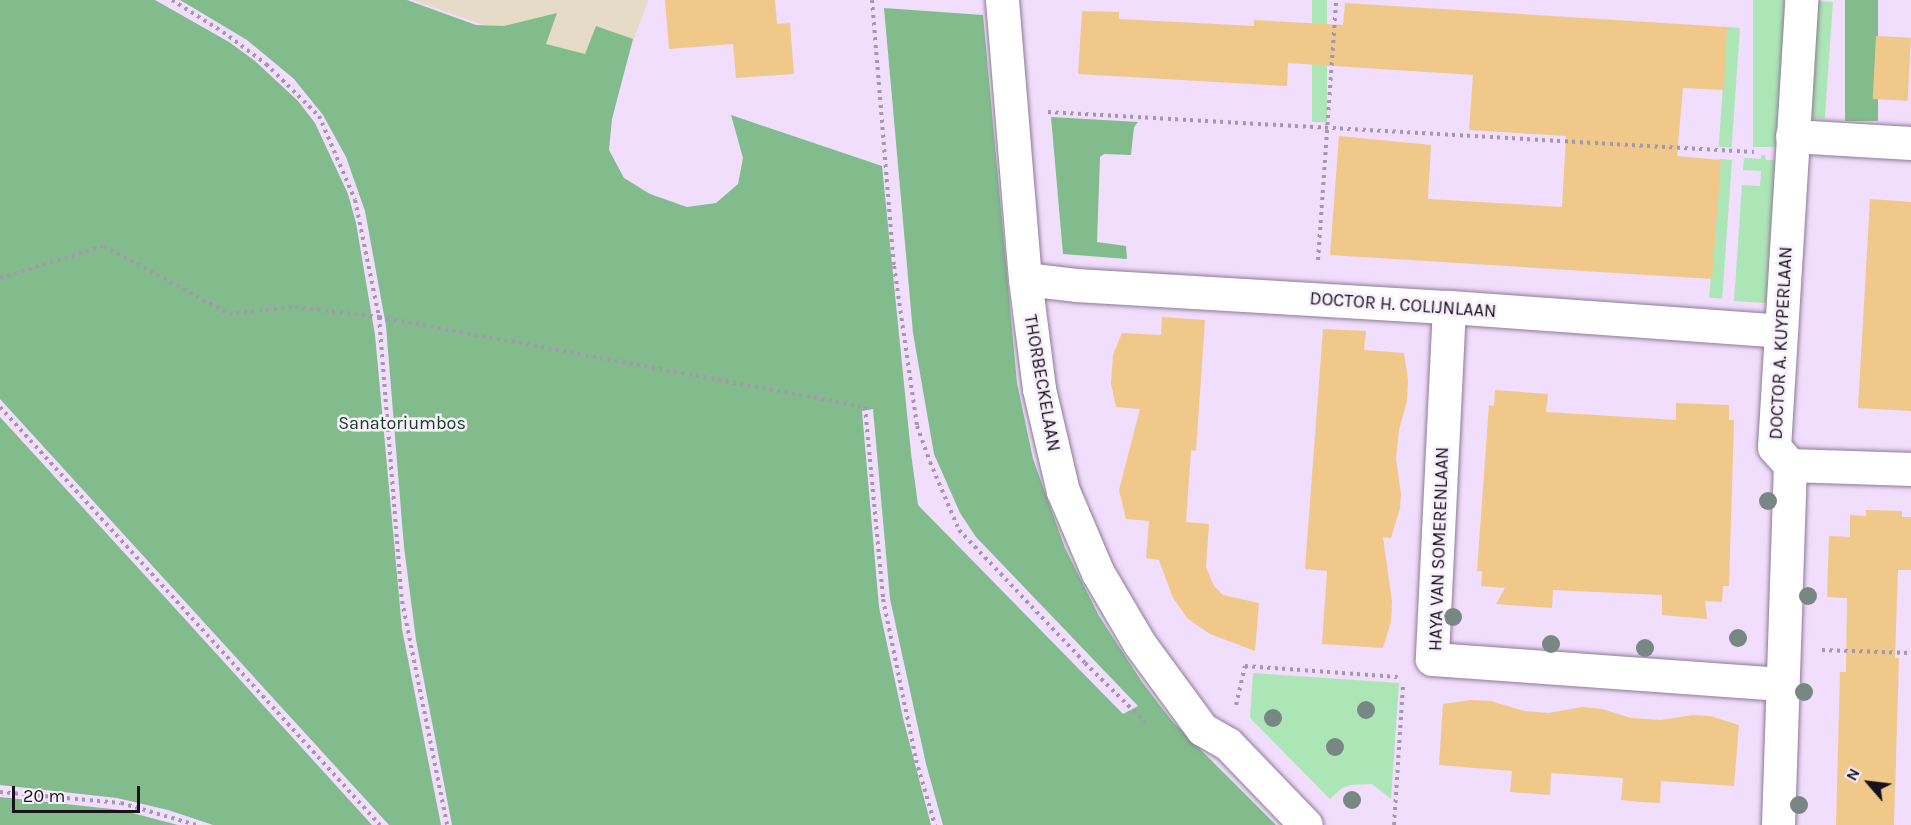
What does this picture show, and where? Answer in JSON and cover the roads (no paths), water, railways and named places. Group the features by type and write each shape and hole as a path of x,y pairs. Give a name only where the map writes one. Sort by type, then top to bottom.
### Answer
{"street":[{"name":"THORBECKELAAN","path":"1002,0 1024,279 1039,389 1063,491 1098,573 1139,643 1215,736 1306,825"},
{"name":"DOCTOR A. KUYPERLAAN","path":"1778,825 1790,465 1774,447 1801,0"},
{"path":"1792,145 1911,143"},
{"name":"DOCTOR H. COLIJNLAAN","path":"1024,279 1076,285 1449,307 1781,332"},
{"name":"HAYA VAN SOMERENLAAN","path":"1449,307 1432,659 1782,684"},
{"path":"1790,465 1911,470"}],"park label":[{"name":"Sanatoriumbos","path":"402,423"}]}
